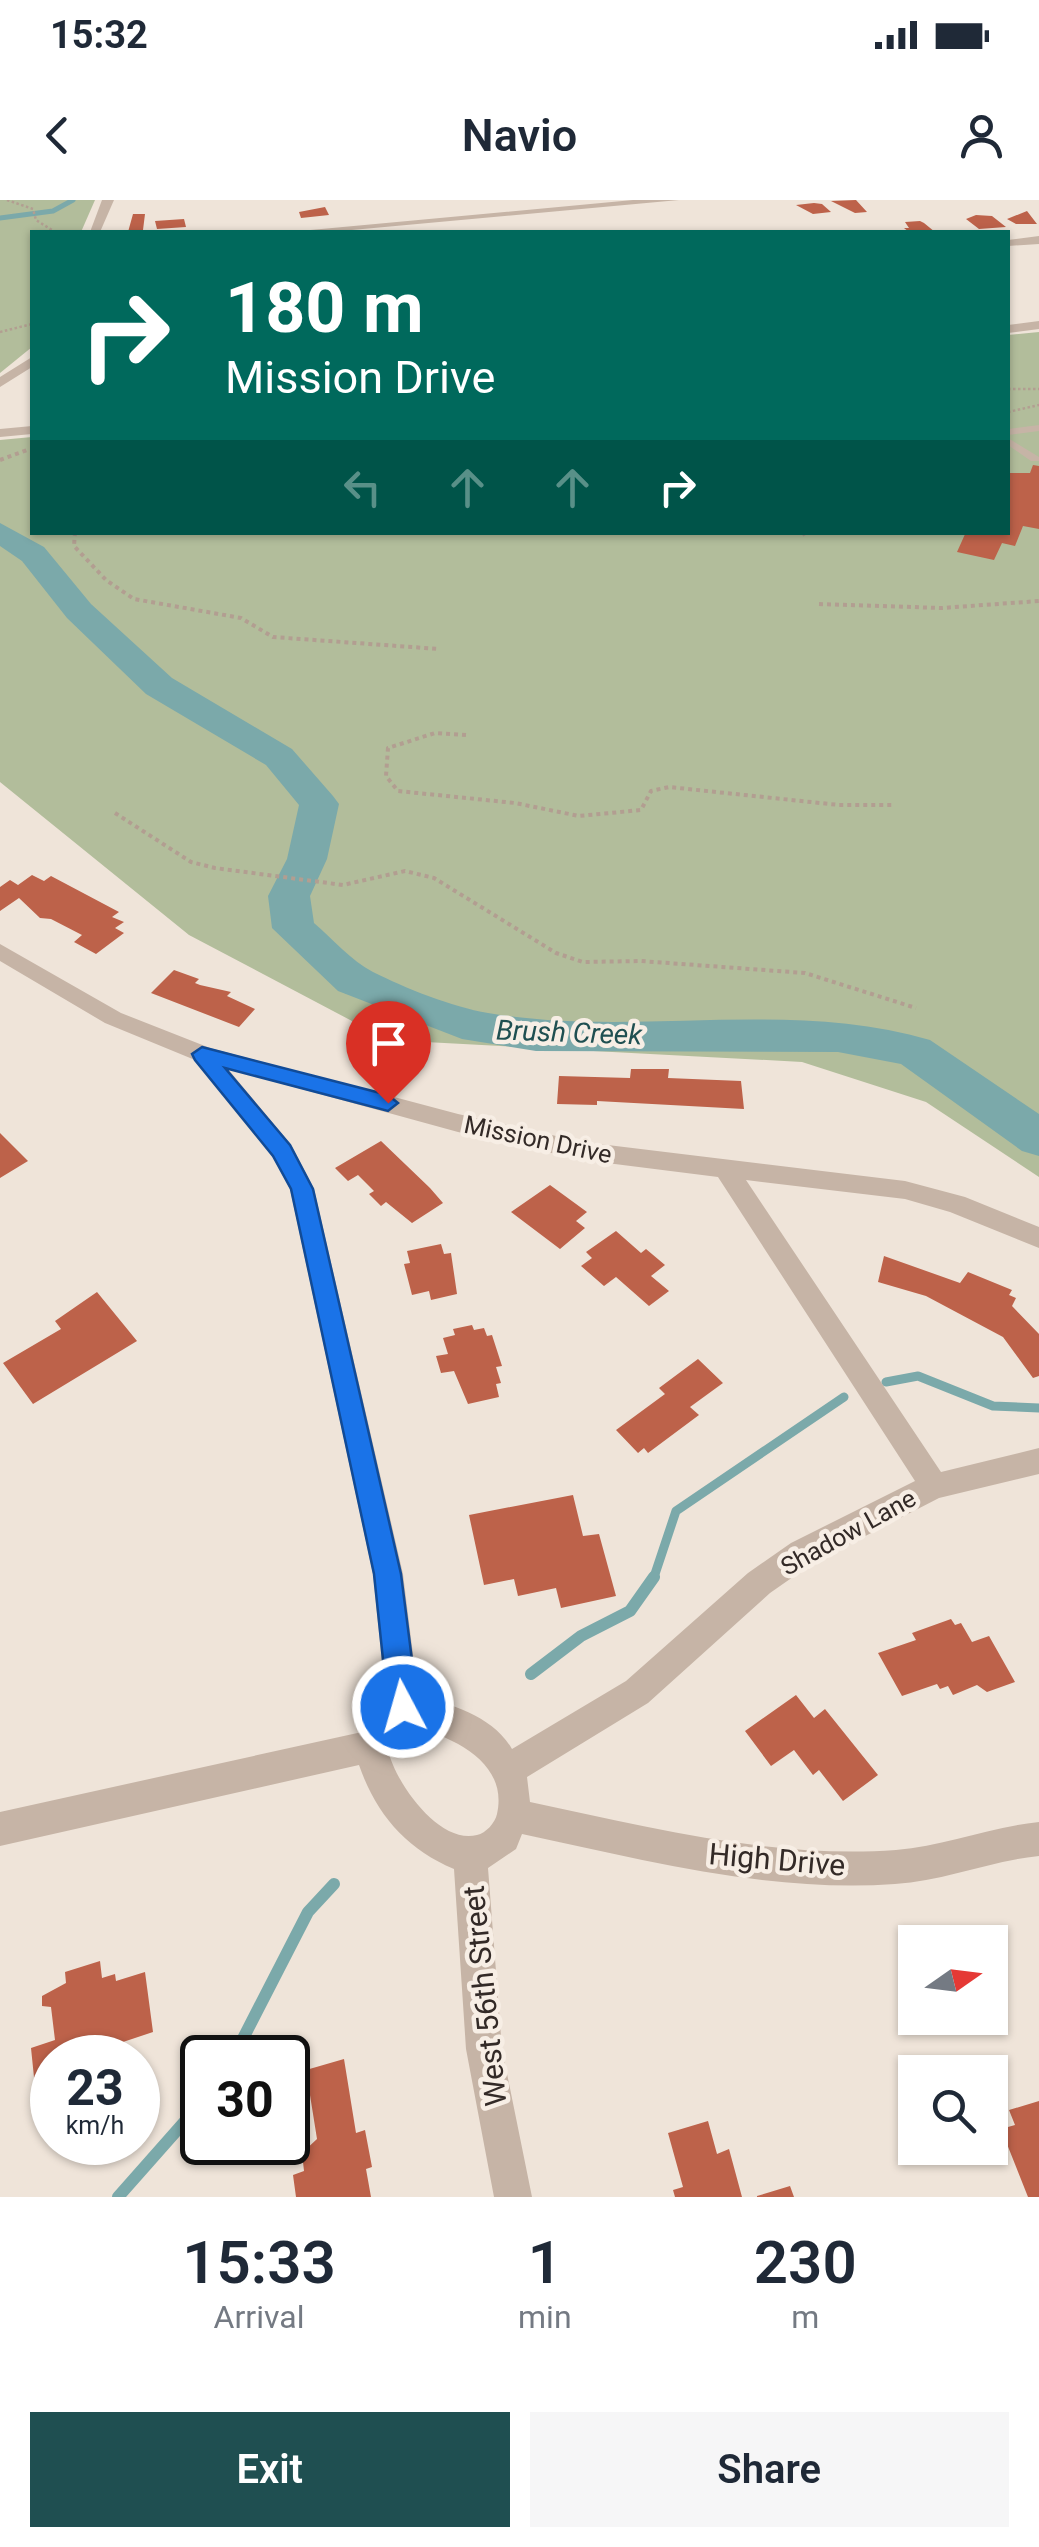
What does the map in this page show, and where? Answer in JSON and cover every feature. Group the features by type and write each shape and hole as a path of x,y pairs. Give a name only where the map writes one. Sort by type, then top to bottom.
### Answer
{"street":[{"path":"96,230 108,200"},
{"path":"320,230 673,200"},
{"path":"1010,242 1039,240"},
{"path":"1010,329 1039,326"},
{"path":"0,384 30,362"},
{"path":"0,434 30,430"},
{"name":"Mission Drive","path":"0,951 113,1018 202,1054 584,1151 905,1190 956,1204 1039,1238"},
{"path":"0,1830 371,1746 403,1707 388,1574 302,1189 282,1151 202,1054"},
{"name":"Shadow Lane","path":"510,1770 637,1692 759,1583 802,1553 934,1486 727,1170"},
{"path":"934,1486 1039,1461"},
{"path":"371,1746 374,1770 403,1815 437,1846 470,1854 489,1851 507,1835 516,1816 518,1799 510,1770 470,1727 427,1710 403,1707"},
{"name":"High Drive","path":"516,1816 737,1861 794,1867 896,1866 1039,1839"},
{"name":"West 56th Street","path":"470,1854 484,2048 513,2197"}],"lane":[{"path":"1010,432 1039,428"},
{"path":"1010,442 1038,459"}],"path":[{"path":"7,200 33,210 36,220 51,230"},
{"path":"0,332 30,324"},
{"path":"1010,388 1039,389"},
{"path":"1010,412 1039,405"},
{"path":"0,460 30,449"},
{"path":"75,535 74,546 106,580 134,599 241,618 273,637 440,649"},
{"path":"804,535 807,540"},
{"path":"820,604 942,608 1039,601"},
{"path":"466,736 435,733 388,748 382,761 384,778 398,791 498,800 579,816 631,814 641,810 652,791 670,787 819,804 892,804"},
{"path":"114,813 191,862 343,885 406,872 434,878 556,953 583,962 641,961 805,973 916,1008"}],"green space":[{"path":"0,200 95,200 82,230 30,230 30,349 0,373"},
{"path":"1039,332 1039,1177 926,1102 802,1062 388,1040 189,935 0,782 0,440 30,437 30,535 1010,535 1010,335"}],"building":[{"path":"856,200 867,212 855,213 831,201"},
{"path":"814,203 831,212 813,214 796,205"},
{"path":"325,207 329,215 301,218 299,212"},
{"path":"1027,211 1037,224 1016,224 1007,219"},
{"path":"133,214 145,214 143,230 129,230"},
{"path":"992,216 1006,227 979,229 966,219"},
{"path":"184,219 186,227 157,229 155,221"},
{"path":"920,221 933,230 906,230 905,222"},
{"path":"1033,465 1039,466 1039,529 1023,526 1015,546 1002,543 994,560 957,552 965,535 1010,535 1010,473 1030,473"},
{"path":"32,875 44,881 51,876 119,912 112,917 124,922 115,928 124,933 96,954 74,942 82,935 51,919 40,918 19,898 0,911 0,887 10,880 18,885"},
{"path":"174,970 199,979 195,983 200,985 231,992 227,996 255,1009 239,1027 151,993"},
{"path":"631,1069 669,1069 668,1078 741,1081 744,1109 597,1101 597,1105 557,1104 559,1076 630,1078"},
{"path":"0,1133 28,1161 0,1178"},
{"path":"381,1141 443,1203 412,1223 386,1202 381,1206 369,1194 374,1191 358,1175 348,1181 335,1168"},
{"path":"550,1185 587,1212 576,1221 585,1228 560,1249 511,1212"},
{"path":"616,1231 641,1253 646,1249 665,1265 651,1276 669,1291 649,1306 616,1277 604,1286 581,1266 592,1258 586,1252"},
{"path":"441,1244 444,1254 451,1253 457,1294 431,1300 429,1291 412,1295 404,1264 410,1263 407,1251"},
{"path":"884,1256 960,1283 968,1272 1012,1290 1009,1295 1016,1298 1012,1306 1039,1334 1039,1376 1033,1378 1003,1337 926,1296 878,1282"},
{"path":"97,1292 137,1341 33,1404 3,1363 61,1329 55,1321"},
{"path":"472,1325 474,1330 484,1328 487,1336 492,1335 502,1366 496,1367 501,1383 496,1384 499,1397 468,1404 454,1371 441,1373 436,1356 448,1354 443,1338 455,1335 453,1329"},
{"path":"698,1359 723,1383 690,1407 699,1415 648,1453 644,1448 638,1453 616,1430 665,1394 659,1388"},
{"path":"573,1495 583,1536 599,1534 616,1596 561,1608 556,1588 518,1596 514,1579 484,1585 469,1515"},
{"path":"951,1619 955,1625 961,1623 972,1642 989,1636 1015,1682 987,1692 977,1685 953,1695 948,1686 940,1689 937,1684 902,1696 878,1653 916,1640 912,1633"},
{"path":"796,1695 814,1718 825,1709 878,1775 843,1801 819,1770 813,1775 794,1750 771,1766 745,1731"},
{"path":"100,1961 102,1978 115,1974 116,1981 145,1972 153,2032 54,2035 51,2007 42,2006 42,1996 66,1983 65,1972"},
{"path":"344,2059 356,2133 365,2130 372,2167 366,2169 371,2197 296,2197 293,2175 304,2171 303,2165 310,2165 310,2146 317,2139 310,2069"},
{"path":"1039,2101 1039,2197 1028,2197 1008,2147 1008,2127 1015,2125 1009,2110"},
{"path":"708,2121 717,2154 729,2149 742,2197 675,2197 673,2190 683,2187 668,2133"},
{"path":"790,2186 794,2197 757,2197 757,2196"}],"waterway":[{"path":"0,218 53,211 73,200"},
{"name":"Brush Creek","path":"0,532 33,554 79,611 159,686 279,757 319,804 307,859 289,896 293,928 354,981 478,1028 536,1035 838,1036 914,1051 1039,1138"},
{"path":"886,1382 918,1376 993,1406 1039,1408"},
{"path":"654,1577 676,1511 844,1397"},
{"path":"531,1674 581,1636 630,1611 654,1577"},
{"path":"245,2035 308,1912 334,1884"},
{"path":"118,2197 180,2127"}],"route":[{"path":"388,1103 202,1054 282,1151 302,1189 388,1574 403,1707"}]}
